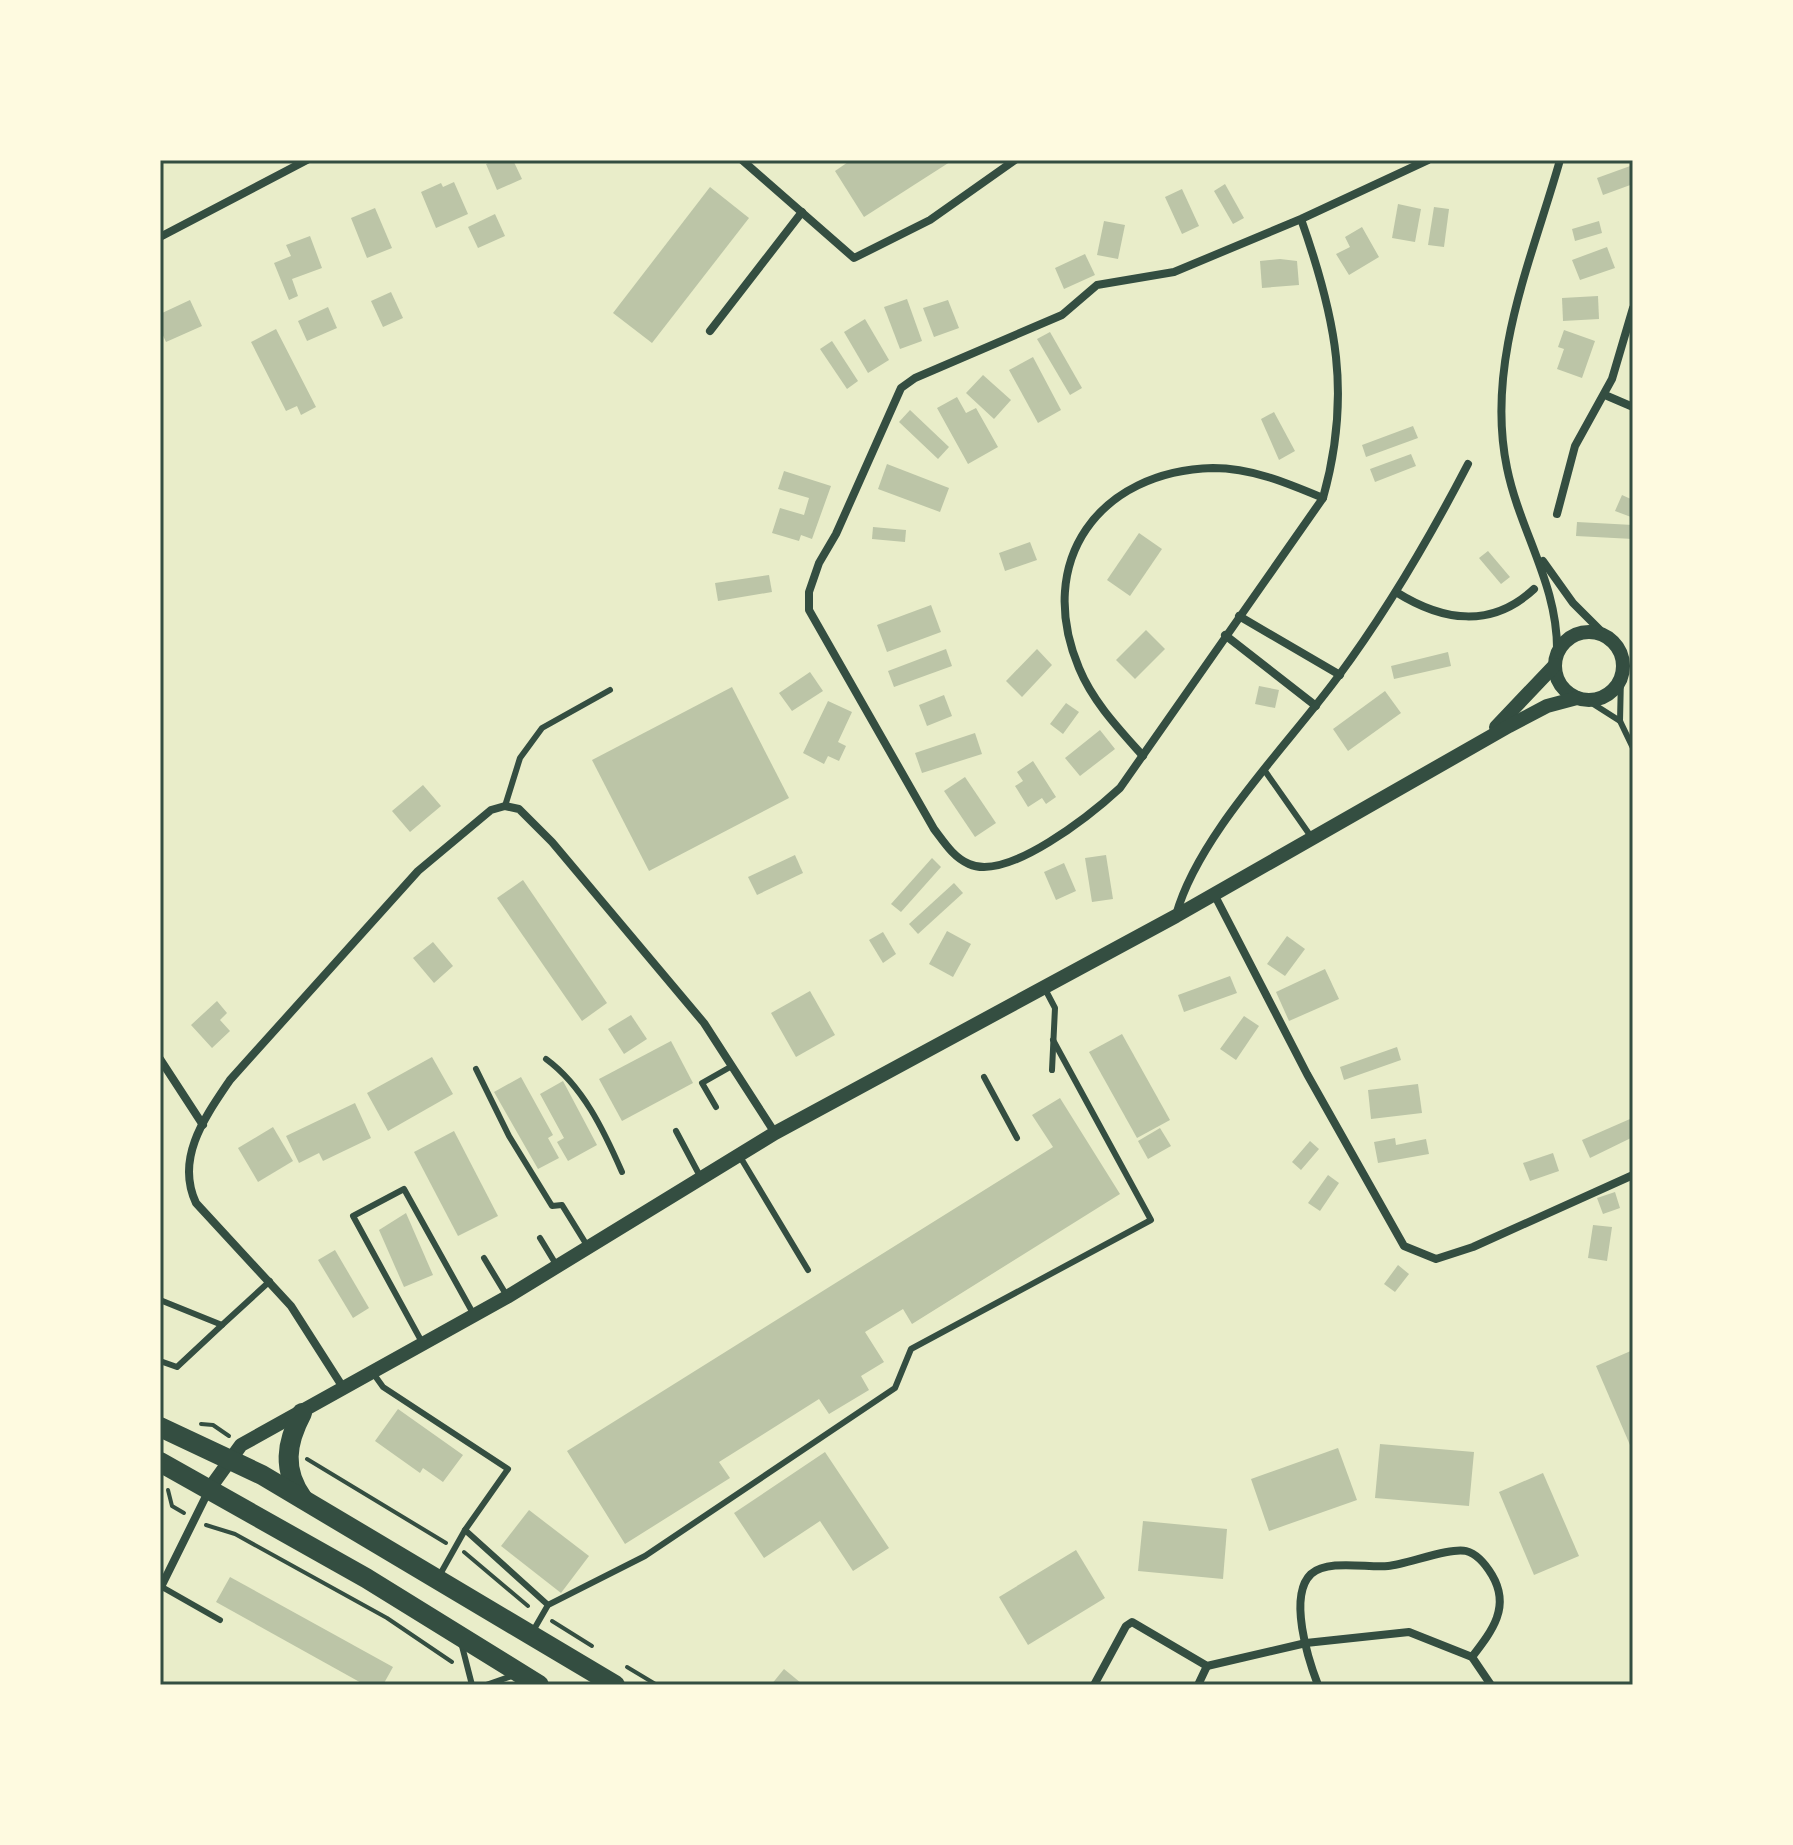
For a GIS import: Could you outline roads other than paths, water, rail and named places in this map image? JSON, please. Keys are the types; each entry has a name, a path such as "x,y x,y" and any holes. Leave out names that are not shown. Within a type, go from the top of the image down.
{"main road":[{"path":"302,1413 291,1434 288,1460 292,1481 303,1499"},
{"path":"160,1427 189,1442 235,1452 303,1499 615,1685"},
{"path":"168,1466 532,1680"}],"street":[{"path":"160,237 307,160"},
{"path":"742,160 854,258 930,220 1015,160"},
{"path":"1301,219 1327,306 1341,404 1336,454 1323,498 1301,534 1225,635 1120,788 1087,818 1063,834 994,865 971,866 952,853 934,829 809,610 809,592 819,563 836,534 901,388 935,367 1062,315 1097,285 1174,272 1301,219 1428,160"},
{"path":"1560,160 1500,380 1507,469 1555,609 1560,685 1582,699"},
{"path":"710,331 802,212"},
{"path":"1557,514 1575,446 1605,395 1633,308"},
{"path":"1605,395 1633,407"},
{"path":"1176,916 1184,887 1265,771 1340,675 1396,592 1468,464"},
{"path":"1143,756 1090,690 1071,640 1065,591 1068,565 1086,526 1126,491 1185,471 1212,468 1264,474 1323,498"},
{"path":"161,1588 197,1520 210,1488 235,1452 507,1297 775,1133 1045,989 1547,706 1608,695 1626,671 1611,640 1573,603 1538,554"},
{"path":"1396,592 1422,608 1464,618 1485,617 1505,610 1534,589"},
{"path":"1239,616 1340,675"},
{"path":"1475,746 1556,659 1572,636 1583,632 1611,640 1633,641"},
{"path":"1225,635 1316,706"},
{"path":"344,1389 312,1334 270,1281 214,1226 188,1185 186,1168 203,1125 230,1080 418,871 468,826 491,810 505,806 519,809 552,842 704,1023 775,1133"},
{"path":"1214,894 1292,1047 1404,1246 1436,1259 1633,1175"},
{"path":"160,1059 203,1125"},
{"path":"1318,1685 1306,1643 1299,1595 1310,1575 1321,1568 1394,1565 1466,1550 1487,1566 1499,1586 1501,1601 1493,1630 1472,1657"},
{"path":"1094,1685 1126,1626 1132,1622 1207,1666 1306,1643 1409,1632 1472,1657 1491,1685"},
{"path":"1198,1685 1207,1666"}],"lane":[{"path":"1626,671 1620,721 1633,748"},
{"path":"505,806 520,758 542,728 610,690"},
{"path":"1582,699 1620,721"},
{"path":"1265,771 1312,838"},
{"path":"1045,989 1055,1008 1052,1070"},
{"path":"531,1634 548,1605 656,1549 895,1388 911,1349 1151,1220 1053,1040"},
{"path":"546,1059 575,1086 606,1136 622,1172"},
{"path":"716,1107 702,1083 732,1066"},
{"path":"476,1069 509,1136 552,1206 562,1205 588,1247"},
{"path":"984,1077 1017,1138"},
{"path":"676,1131 701,1178"},
{"path":"739,1155 808,1270"},
{"path":"423,1344 353,1216 404,1189 474,1315"},
{"path":"540,1238 557,1266"},
{"path":"484,1258 507,1297"},
{"path":"160,1361 177,1367 270,1281"},
{"path":"160,1300 222,1325"},
{"path":"170,1317 174,1306"},
{"path":"372,1372 383,1387 508,1469 465,1530 438,1578"},
{"path":"465,1530 548,1605"},
{"path":"161,1588 220,1620"},
{"path":"458,1635 472,1685"},
{"path":"486,1685 507,1677 532,1680"}]}
